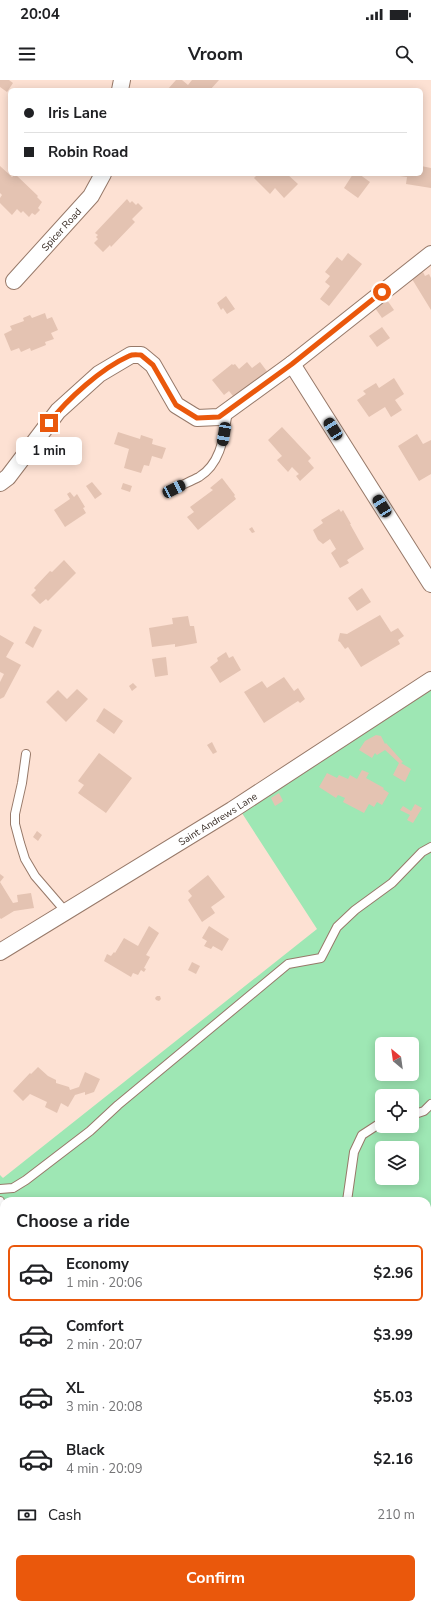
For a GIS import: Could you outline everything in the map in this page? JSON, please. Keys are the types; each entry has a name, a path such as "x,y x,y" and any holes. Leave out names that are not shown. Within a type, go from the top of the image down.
{"street":[{"name":"Spicer Road","path":"14,281 90,196 102,176"},
{"path":"0,483 8,477 58,411 99,374 131,355 141,355 153,365 176,405 197,418 219,417 292,364 431,254"},
{"path":"292,364 431,584"},
{"name":"Saint Andrews Lane","path":"0,952 232,810 431,680"}],"lane":[{"path":"174,489 200,476 213,464 222,447 228,410"},
{"path":"26,754 22,783 15,814 15,824 20,844 25,859 35,876 66,912"},
{"path":"0,1189 13,1188 78,1140 152,1076 288,964 321,958 337,927 355,910 392,883 422,852 431,847"},
{"path":"419,1113 424,1111 431,1104"},
{"path":"348,1197 354,1152 362,1135 375,1127"}],"green space":[{"path":"431,688 431,1197 0,1197 0,1175 3,1178 317,929 240,810"}],"building":[{"path":"0,80 9,80 13,83 8,88 7,92 0,87"},
{"path":"176,80 182,80 188,85 192,80 219,80 212,88 169,88"},
{"path":"0,166 8,173 8,176 17,176 38,196 37,197 42,202 38,208 40,210 35,215 32,213 29,217 23,211 21,213 17,209 12,215 0,203 0,198 2,195 0,193"},
{"path":"423,166 431,168 431,188 406,184 407,177 400,176 423,176"},
{"path":"256,176 289,176 298,184 284,198 275,188 270,194 254,178"},
{"path":"352,176 362,176 370,182 358,198 344,188"},
{"path":"127,199 130,203 132,201 136,205 138,203 143,208 132,219 135,222 111,247 110,245 103,252 94,243 98,239 96,237 98,235 95,233"},
{"path":"348,253 362,264 329,306 320,299 330,286 325,282 330,276 325,272 337,257 342,261"},
{"path":"423,272 425,276 429,274 431,278 431,310 412,279"},
{"path":"226,296 235,309 227,314 223,308 221,310 217,303"},
{"path":"387,300 394,310 382,318 375,308"},
{"path":"45,313 47,319 52,317 58,330 51,333 54,339 45,342 46,345 31,351 30,348 21,352 19,348 11,351 4,334 12,330 10,326 24,321 23,318 30,315 32,318"},
{"path":"382,327 390,338 377,347 369,336"},
{"path":"247,362 252,368 260,362 269,374 237,401 229,391 224,395 212,380 232,364 235,364 239,369"},
{"path":"394,378 404,394 395,400 402,410 391,417 385,407 369,417 357,400 366,394 363,391 376,383 379,388"},
{"path":"282,427 311,458 308,461 314,468 300,481 296,476 299,474 292,467 288,472 277,460 282,456 268,440"},
{"path":"118,432 140,439 141,435 153,439 152,444 166,448 162,459 152,456 149,466 144,465 141,473 124,468 129,449 114,444"},
{"path":"417,434 423,444 431,440 431,474 419,481 398,446"},
{"path":"222,478 235,495 234,496 236,499 198,530 187,517 194,512 190,507 213,490 210,488"},
{"path":"92,482 102,494 95,499 86,486"},
{"path":"123,483 132,486 130,492 121,489"},
{"path":"70,492 74,497 77,494 85,507 83,508 86,513 65,527 54,510 70,499 67,494"},
{"path":"339,509 341,512 343,510 364,549 347,560 349,563 340,568 331,553 336,549 330,539 323,544 318,540 313,530 323,523 321,520"},
{"path":"252,527 255,532 252,533 249,529"},
{"path":"64,560 76,573 48,601 46,599 40,604 31,595 36,590 34,588 50,571 52,572"},
{"path":"362,588 371,602 357,611 348,598"},
{"path":"380,615 391,632 398,628 404,636 398,640 400,644 361,667 348,647 345,649 338,641 340,633 347,634"},
{"path":"188,616 190,626 194,626 197,643 175,647 175,644 152,647 149,628 173,624 172,618"},
{"path":"34,626 42,630 33,648 25,643"},
{"path":"0,635 14,643 6,657 21,665 4,697 0,699 0,682 4,674 0,672"},
{"path":"226,652 229,658 233,656 241,670 220,683 210,667 218,661 217,658"},
{"path":"166,657 168,675 155,677 152,659"},
{"path":"284,677 294,691 298,688 305,699 300,703 298,701 264,723 244,692 262,681 267,688"},
{"path":"133,683 137,687 132,691 129,686"},
{"path":"77,689 88,699 66,722 46,702 58,690 67,699"},
{"path":"104,708 123,721 114,734 96,721"},
{"path":"376,735 381,736 385,744 386,743 403,762 401,763 411,769 405,782 393,775 399,763 385,750 377,755 375,753 372,758 359,750 365,741"},
{"path":"212,742 217,752 213,754 207,745"},
{"path":"99,753 132,778 106,813 78,793 84,785 78,781"},
{"path":"362,770 369,773 366,778 384,788 383,789 389,793 382,805 377,802 374,807 369,804 364,813 343,802 345,798 338,795 336,798 319,787 327,773 337,778 339,775 348,779 350,775 357,779"},
{"path":"279,793 283,801 275,806 271,798"},
{"path":"415,804 422,808 413,823 407,820 410,815 400,810 403,806 411,811"},
{"path":"37,831 42,835 38,841 33,837"},
{"path":"0,874 4,877 0,882"},
{"path":"208,875 225,897 211,907 215,913 202,922 188,900 192,896 188,891"},
{"path":"0,882 13,903 18,902 17,895 31,893 34,908 14,911 1,919"},
{"path":"149,926 159,933 146,955 150,957 144,968 146,969 144,972 141,970 138,975 133,973 131,977 104,961 107,954 111,956 114,952 115,953 124,938 138,946"},
{"path":"209,926 229,939 222,951 213,946 211,949 204,946 207,941 202,938"},
{"path":"192,962 200,966 196,974 188,970"},
{"path":"160,996 161,999 159,1001 155,998"},
{"path":"38,1067 48,1076 56,1080 56,1083 69,1087 70,1090 79,1087 85,1072 100,1079 94,1092 85,1095 85,1092 75,1095 68,1107 61,1103 57,1113 45,1107 47,1102 30,1094 23,1101 13,1091 30,1073 31,1074"}],"route":[{"path":"49,423 58,411 99,374 131,355 141,355 153,365 176,405 197,418 219,417 292,364 382,292"}]}
